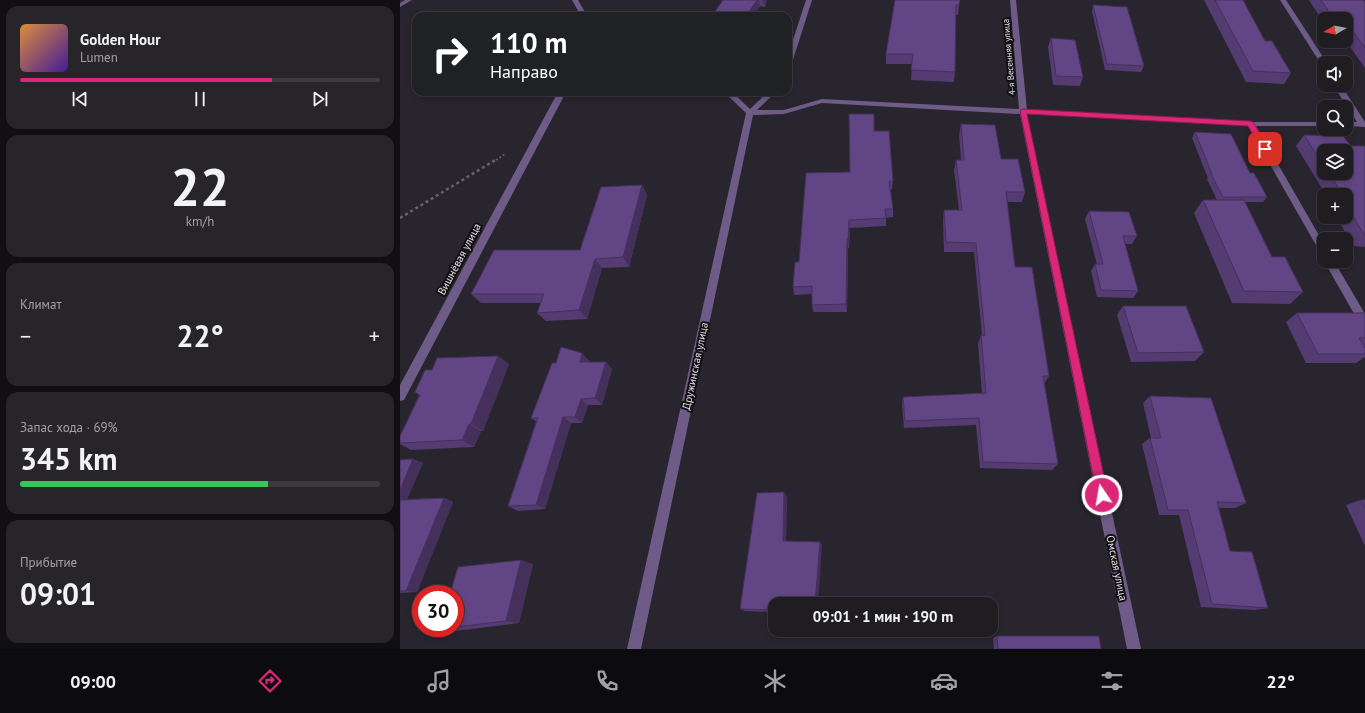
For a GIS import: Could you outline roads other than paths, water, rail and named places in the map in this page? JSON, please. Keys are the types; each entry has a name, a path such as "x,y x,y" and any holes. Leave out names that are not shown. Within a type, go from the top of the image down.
{"street":[{"path":"400,5 409,0"},
{"path":"575,0 582,12"},
{"path":"792,53 809,0"},
{"name":"4-я Весенняя улица","path":"1013,0 1023,111"},
{"path":"1283,0 1319,56"},
{"path":"1343,92 1364,125"},
{"name":"Вишнёвая улица","path":"400,396 560,96"},
{"path":"732,96 750,113 784,112 822,101 1250,124 1317,124"},
{"path":"750,113 768,96"},
{"name":"Омская улица","path":"1023,111 1134,649"},
{"name":"Дружинская улица","path":"634,649 750,113"},
{"path":"1250,124 1317,240"},
{"path":"1353,124 1364,125"},
{"path":"1333,268 1365,323"}]}
